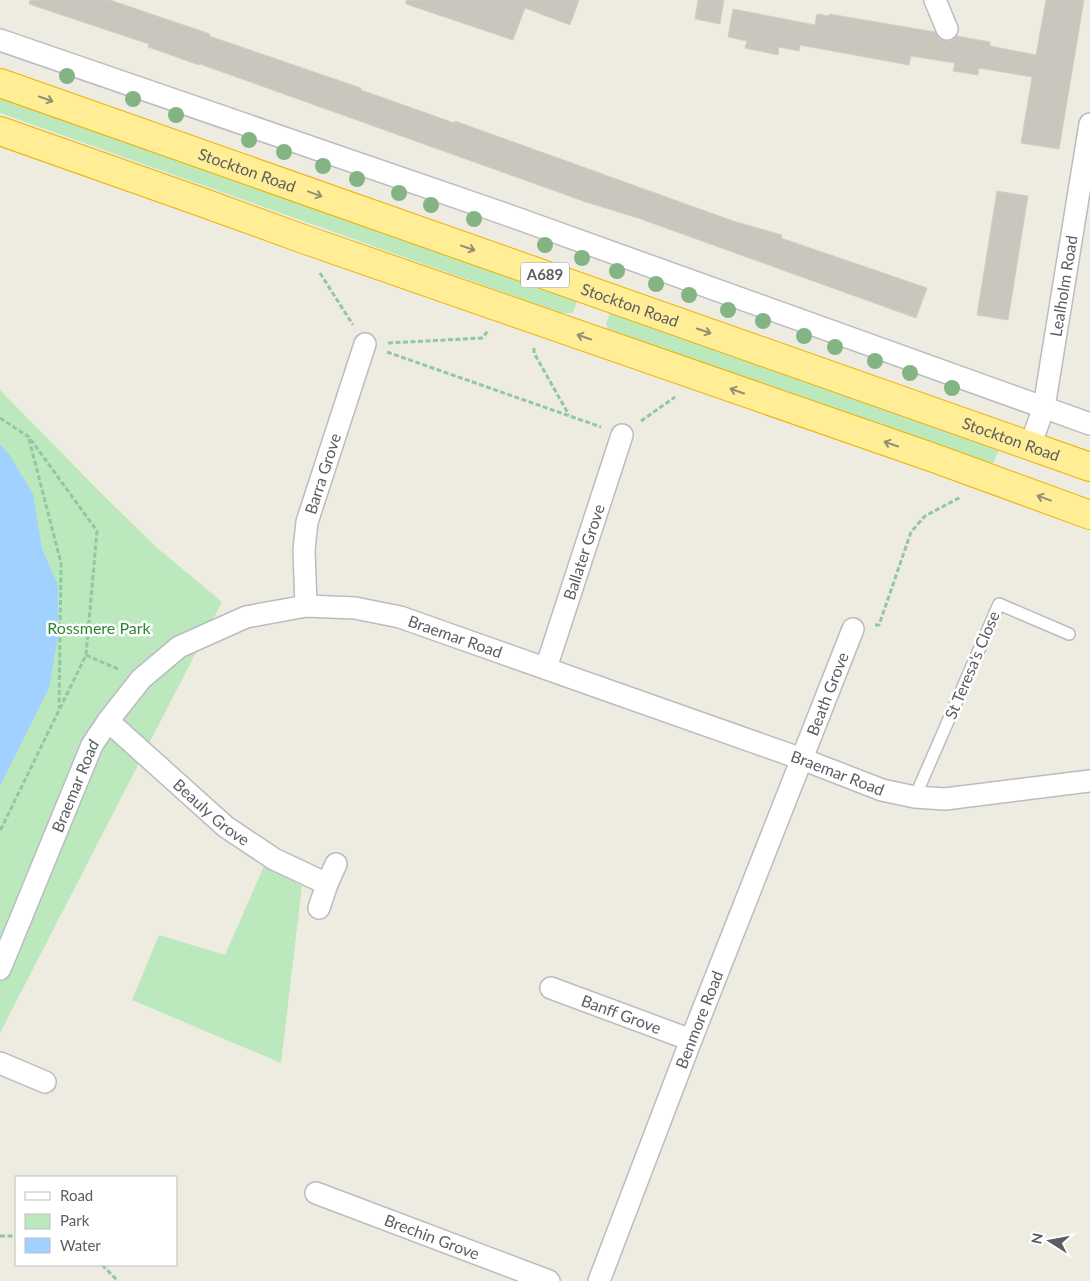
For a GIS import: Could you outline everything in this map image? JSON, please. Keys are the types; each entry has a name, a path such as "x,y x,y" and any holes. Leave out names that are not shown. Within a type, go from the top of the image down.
{"highway":[{"name":"Stockton Road","path":"0,83 1090,467"},
{"path":"0,131 703,379 934,458 1090,515"}],"street":[{"path":"935,0 947,29"},
{"path":"0,40 505,214 1090,424"},
{"name":"Lealholm Road","path":"1030,446 1044,406 1090,124"},
{"name":"Barra Grove","path":"306,606 304,550 307,522 365,344"},
{"name":"Ballater Grove","path":"546,668 622,435"},
{"name":"Braemar Road","path":"0,969 92,745 141,679 179,647 246,617 306,606 355,608 400,617 802,759 882,790 915,797 945,799 1090,781"},
{"name":"Beath Grove","path":"802,759 853,629"},
{"name":"Beauly Grove","path":"108,721 226,827 274,860 327,884"},
{"name":"Benmore Road","path":"599,1281 691,1040 802,759"},
{"path":"318,908 336,864"},
{"name":"Banff Grove","path":"551,988 691,1040"},
{"path":"0,1063 45,1082"},
{"name":"Brechin Grove","path":"316,1193 549,1281"}],"lane":[{"name":"St Teresa's Close","path":"915,797 998,604 1069,634"}],"path":[{"path":"306,240 318,270 365,344 569,414 622,435 703,379"},
{"path":"365,344 482,338 518,314 534,353 569,414"},
{"path":"0,418 28,437 97,531 86,655 0,830"},
{"path":"28,437 61,563 59,711"},
{"path":"853,629 879,625 911,532 925,516 968,494"},
{"path":"86,655 141,679"},
{"path":"0,1236 15,1236"},
{"path":"103,1266 118,1281"}],"green space":[{"path":"0,95 574,299 577,301 574,310 572,313 561,313 0,113"},
{"path":"613,312 998,449 999,451 993,463 987,463 608,329 606,324 610,313"},
{"name":"Rossmere Park","path":"0,390 156,547 222,602 0,1033"},
{"path":"264,866 302,886 281,1063 132,1000 159,935 225,955"}],"water":[{"path":"0,444 9,454 33,494 42,549 58,585 58,637 49,688 0,786"}],"building":[{"path":"30,0 110,0 733,221 782,235 781,238 927,288 916,318 638,218 586,202 148,47 149,44 29,4"},
{"path":"406,0 579,0 570,25 525,8 513,40 406,4"},
{"path":"698,0 724,0 720,24 695,19"},
{"path":"1046,0 1084,0 1059,149 1021,143 1032,77 979,68 978,75 953,71 955,63 911,56 909,65 800,45 799,51 779,47 778,55 745,48 747,41 728,37 733,9 815,25 817,14 829,16 829,14 935,32 939,39 945,41 951,41 957,36 990,42 990,46 1036,55"},
{"path":"997,191 1028,196 1008,320 977,315"}]}
